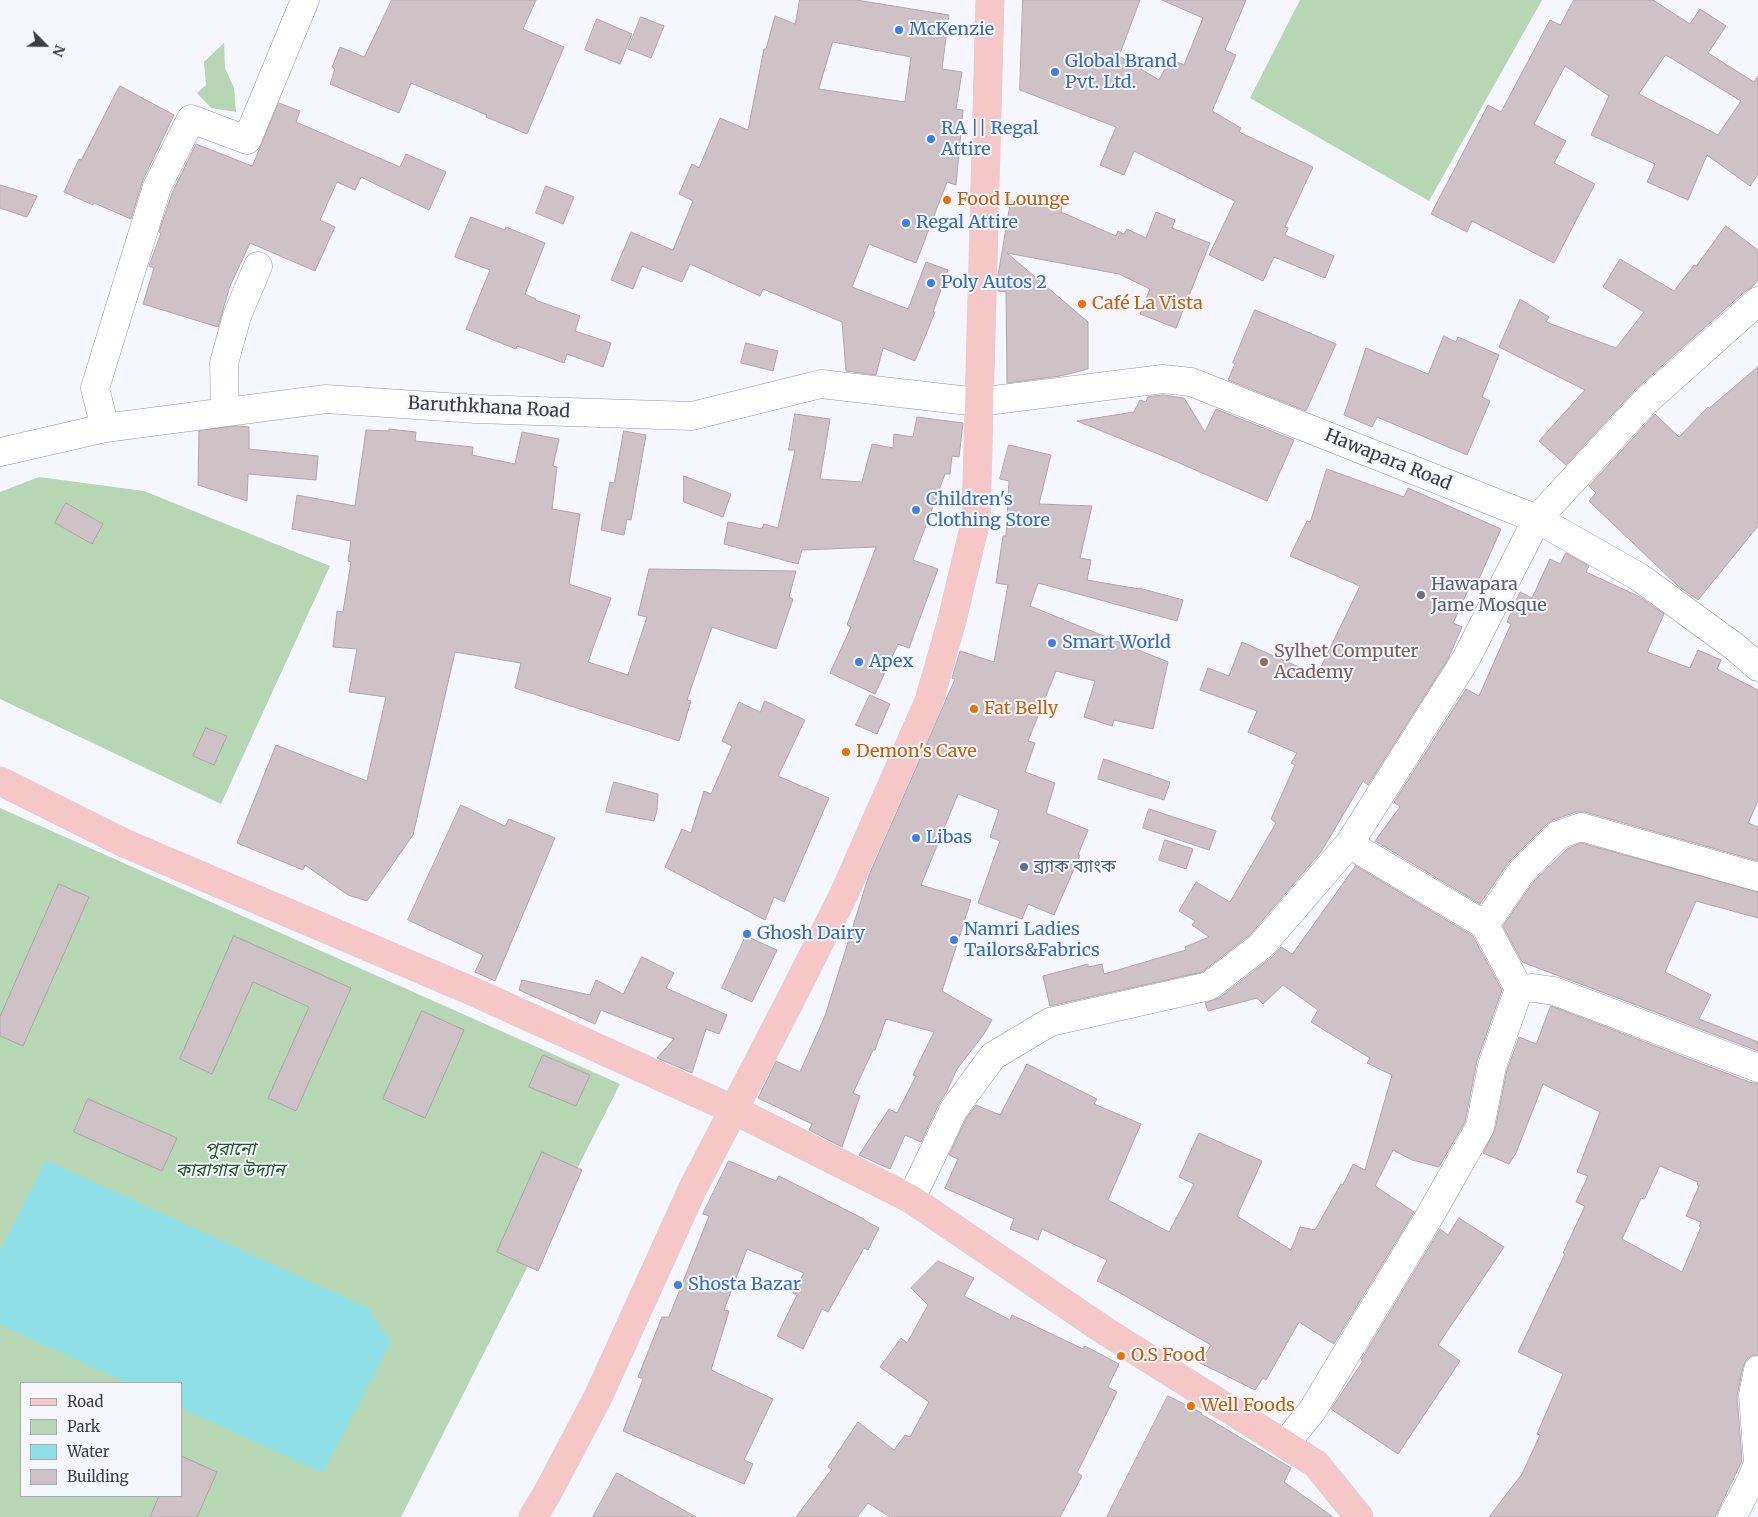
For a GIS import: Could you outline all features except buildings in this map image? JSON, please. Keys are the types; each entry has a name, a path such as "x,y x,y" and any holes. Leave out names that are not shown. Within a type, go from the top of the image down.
{"main road":[{"path":"533,1517 598,1397 693,1188 842,896 929,701 976,520 990,0"},
{"path":"0,781 124,843 474,992 732,1109 910,1199 1105,1331 1316,1464 1353,1515"}],"street":[{"path":"106,428 96,388 157,187 191,119 247,140 305,0"},
{"path":"225,412 224,362 237,316 258,266"},
{"path":"910,1199 954,1110 993,1056 1050,1022 1209,986 1262,945 1349,844 1466,659 1537,519 1644,403 1758,301"},
{"name":"Hawapara Road","path":"978,402 1163,379 1191,382 1537,519 1639,577 1735,647 1758,667"},
{"name":"Baruthkhana Road","path":"0,452 106,428 326,399 476,409 692,416 821,384 978,402"},
{"path":"1484,925 1522,871 1558,836 1581,827 1758,876"},
{"path":"1285,1444 1312,1411 1363,1329 1480,1127 1492,1066 1519,989 1484,925 1349,844"},
{"path":"1519,989 1533,988 1554,991 1758,1068"},
{"path":"1732,1517 1751,1481 1758,1463 1753,1416 1753,1394 1758,1370"}],"green space":[{"path":"1300,0 1542,0 1429,201 1250,98"},
{"path":"224,43 225,68 234,88 236,112 211,108 197,93 206,85 204,62"},
{"path":"39,477 144,491 330,566 221,804 0,699 0,492"},
{"name":"পুরানো কারাগার উদ্যান","path":"0,808 620,1084 401,1517 0,1517"}],"water":[{"path":"46,1160 368,1308 391,1342 323,1473 182,1408 182,1382 126,1382 0,1325 0,1251"}],"place":[{"name":"McKenzie","path":"899,30"},
{"name":"Global Brand Pvt. Ltd.","path":"1055,72"},
{"name":"RA || Regal Attire","path":"931,139"},
{"name":"Food Lounge","path":"947,200"},
{"name":"Regal Attire","path":"906,223"},
{"name":"Poly Autos 2","path":"931,283"},
{"name":"Café La Vista","path":"1082,304"},
{"name":"Children's Clothing Store","path":"916,510"},
{"name":"Hawapara Jame Mosque","path":"1421,595"},
{"name":"Smart World","path":"1052,643"},
{"name":"Apex","path":"859,662"},
{"name":"Sylhet Computer Academy","path":"1264,662"},
{"name":"Fat Belly","path":"974,709"},
{"name":"Demon's Cave","path":"846,752"},
{"name":"Libas","path":"916,838"},
{"name":"ব্র্যাক ব্যাংক","path":"1024,867"},
{"name":"Ghosh Dairy","path":"747,934"},
{"name":"Namri Ladies Tailors&Fabrics","path":"954,940"},
{"name":"Shosta Bazar","path":"678,1285"},
{"name":"O.S Food","path":"1121,1356"},
{"name":"Well Foods","path":"1191,1406"}]}
